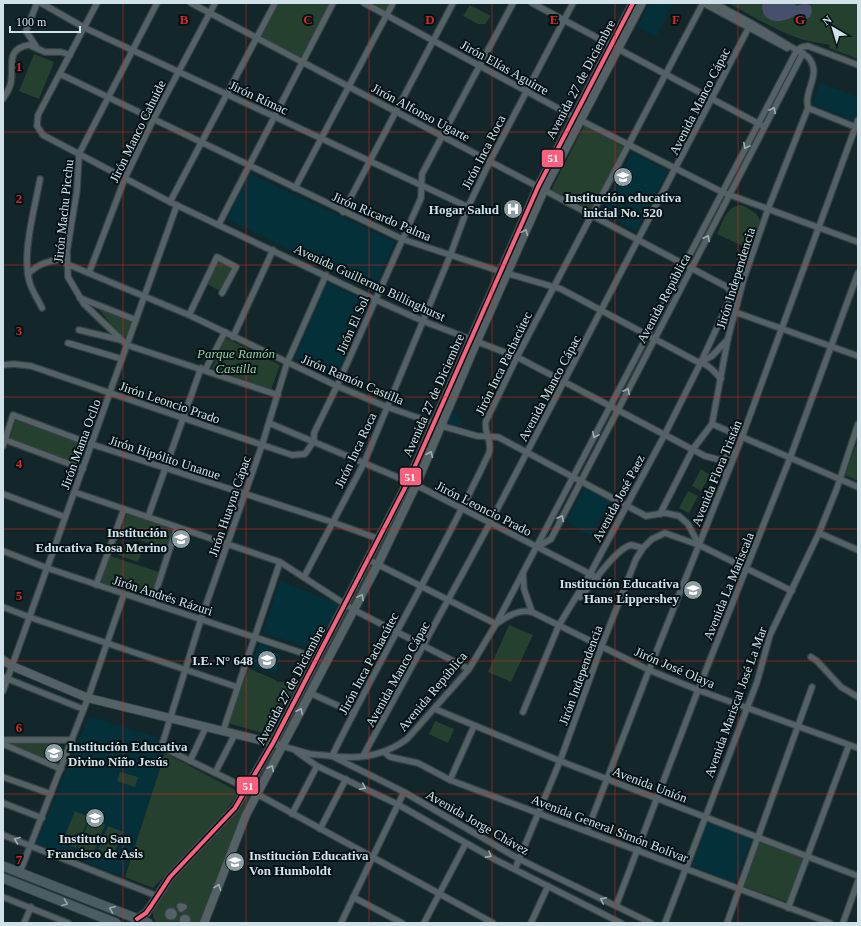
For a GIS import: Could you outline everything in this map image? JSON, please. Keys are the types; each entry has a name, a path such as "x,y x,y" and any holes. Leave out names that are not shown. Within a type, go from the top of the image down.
{"main road":[{"path":"3,866 148,923"},
{"path":"3,878 116,923"},
{"path":"44,895 43,888 49,883"}],"street":[{"path":"37,3 26,31 37,48"},
{"name":"Jirón Rímac","path":"41,3 85,28 468,207"},
{"path":"60,74 97,3"},
{"name":"Jirón Machu Picchu","path":"127,345 80,297 68,278 67,261 77,190 79,154 157,3"},
{"name":"Jirón Alfonso Ugarte","path":"191,3 541,188 591,216 639,239 727,287 733,293"},
{"name":"Jirón Manco Cahuide","path":"89,273 125,178 178,71 215,3"},
{"path":"170,202 275,3"},
{"path":"219,224 333,3"},
{"name":"Jirón Elías Aguirre","path":"364,3 526,92 676,170 729,195 858,242"},
{"path":"296,188 393,3"},
{"path":"343,212 454,3"},
{"name":"Jirón El Sol","path":"314,441 314,433 337,386 421,198 422,174 514,3"},
{"path":"532,3 765,127"},
{"name":"Jirón Inca Roca","path":"304,577 364,463 424,321 468,207 490,161 573,3"},
{"name":"Avenida 27 de Diciembre","path":"204,923 246,815 400,520 412,483 503,272 541,188 614,47 633,3"},
{"name":"Avenida 27 de Diciembre","path":"614,47 642,3"},
{"path":"703,3 788,49 800,52"},
{"name":"Jirón Inca Pachacútec","path":"332,756 463,509 489,453 491,445 485,428 486,421 554,286 703,3"},
{"path":"714,3 800,52"},
{"name":"Avenida Manco Cápac","path":"364,756 425,646 602,311 749,27"},
{"path":"3,99 11,84 12,56 18,49 29,45 45,52 62,52 70,55"},
{"path":"800,52 802,47 808,46 858,65"},
{"name":"Jirón Independencia","path":"660,514 693,449 712,424 728,338 736,308 768,209 808,108 807,99 813,80 814,71 811,61 800,52"},
{"name":"Avenida República","path":"332,756 364,756 384,752 407,739 469,669 496,624 523,574 722,192 800,52"},
{"name":"Avenida República","path":"537,547 551,539 765,127 800,52"},
{"name":"Jirón Ricardo Palma","path":"60,74 343,212 402,239 450,256 554,286 648,336 701,362 709,367 721,379"},
{"name":"Avenida Guillermo Billinghurst","path":"60,74 38,115 37,126 43,135 170,202 376,300 424,321 518,357 565,380 712,459 720,460"},
{"path":"808,108 857,127"},
{"name":"Avenida Flora Tristán","path":"587,831 649,670 742,437 857,127 858,120"},
{"path":"40,178 30,241 28,274 42,308"},
{"name":"Jirón Mama Ocllo","path":"3,691 5,678 12,666 177,205"},
{"path":"233,336 273,250"},
{"path":"188,315 217,256 236,267 222,293"},
{"path":"28,274 35,267 45,262 67,261"},
{"name":"Jirón Ramón Castilla","path":"67,261 89,273 188,315 337,386 387,407 438,425 477,436 489,438 498,437 574,476 646,516 672,514 684,520 699,545"},
{"name":"Avenida La Mariscala","path":"616,906 698,690 790,458 858,273"},
{"name":"Jirón Huayna Cápac","path":"190,761 162,746 170,717 201,620 262,445 288,363 326,275"},
{"path":"733,293 736,308 782,328 858,356"},
{"name":"Avenida José Paez","path":"523,712 559,624 575,601 665,434 733,293"},
{"path":"80,297 136,320"},
{"path":"79,330 122,340"},
{"path":"148,517 183,417 203,369 225,332"},
{"path":"701,362 712,356 728,338"},
{"path":"68,343 122,359"},
{"path":"127,345 278,394"},
{"name":"Jirón Leoncio Prado","path":"3,365 14,364 37,368 297,456 305,454 314,441"},
{"name":"Jirón Hipólito Unanue","path":"4,442 13,414 91,444 380,539"},
{"name":"Jirón Leoncio Prado","path":"269,423 412,483 598,578"},
{"path":"712,424 858,487"},
{"name":"Avenida Mariscal José La Mar","path":"665,923 762,667 770,635 819,533 837,488 858,424"},
{"path":"4,442 82,469"},
{"path":"726,476 720,460 736,451"},
{"name":"Avenida 27 de Diciembre","path":"137,919 146,913 170,877 235,808 248,789 346,605 391,516 412,483"},
{"path":"74,492 228,543 280,562 354,610 469,669"},
{"path":"3,494 65,517"},
{"path":"96,585 124,509"},
{"path":"391,516 400,520"},
{"path":"152,603 177,527"},
{"name":"Jirón Independencia","path":"515,869 560,761 602,645 636,559 643,548 652,539 665,533 699,545"},
{"path":"819,533 858,550"},
{"path":"575,601 598,578 617,552 626,546 636,545 643,548"},
{"path":"699,545 792,591"},
{"name":"Jirón Andrés Rázuri","path":"3,551 96,585 317,658"},
{"path":"369,560 496,624 515,613 525,610 532,612"},
{"path":"223,731 280,562"},
{"path":"523,574 524,589 532,612"},
{"path":"20,872 84,709 124,594"},
{"path":"3,607 107,644 186,668 237,687"},
{"name":"Jirón José Olaya","path":"532,612 602,645 649,670 698,690 858,748"},
{"path":"811,657 817,661 841,687 858,697"},
{"path":"3,660 12,666 88,698 170,717 282,746"},
{"path":"5,678 84,709"},
{"path":"727,923 812,687"},
{"path":"310,693 354,713"},
{"name":"Avenida Unión","path":"435,709 560,761 858,876"},
{"path":"206,726 190,761 248,789"},
{"path":"450,780 474,726"},
{"path":"215,773 235,734"},
{"path":"3,740 72,740"},
{"path":"3,744 60,769"},
{"path":"788,908 849,745"},
{"name":"Avenida Jorge Chávez","path":"282,746 310,754 332,756 404,792 519,859 651,923"},
{"name":"Avenida Jorge Chávez","path":"292,748 317,766 346,778 397,804 466,843 621,923"},
{"name":"Avenida General Simón Bolívar","path":"384,752 390,756 418,763 450,780 830,923"},
{"path":"292,814 317,766"},
{"path":"3,777 51,794"},
{"path":"320,829 346,778"},
{"path":"341,923 404,792"},
{"path":"257,794 493,923"},
{"path":"3,803 42,818"},
{"path":"3,835 157,896"},
{"path":"424,923 466,843"},
{"path":"843,923 858,881"},
{"path":"531,923 548,886"},
{"path":"3,897 68,923"},
{"path":"353,897 402,923"},
{"path":"24,923 31,907"}],"shaded area":[{"path":"650,3 673,3 656,37 637,27"},
{"path":"763,3 793,3 797,6 805,3 811,6 812,12 810,17 805,19 796,15 788,19 775,21 764,15 762,8"},
{"path":"820,83 858,97 858,110 854,121 813,104"},
{"path":"632,152 667,171 667,174 637,230 635,231 600,212"},
{"path":"249,173 395,242 373,292 227,219"},
{"path":"327,282 368,302 335,381 295,358"},
{"path":"452,412 459,415 457,419 462,421 459,428 449,424 448,420"},
{"path":"585,487 611,501 591,536 566,522"},
{"path":"280,581 339,604 315,650 263,633"},
{"name":"I.E. N° 648","path":"259,643 282,655 275,675 251,665"},
{"name":"Instituto San Francisco de Asis","path":"89,716 159,738 158,748 165,753 124,877 36,843"},
{"name":"Institución Educativa Divino Niño Jesús","path":"64,747 58,764 44,758 49,748"},
{"path":"708,821 752,837 735,883 692,866"}],"green space":[{"path":"278,3 330,3 301,57 260,36"},
{"path":"369,3 389,3 385,12"},
{"path":"728,3 858,3 858,59 829,48 830,45 800,39 790,35 768,25"},
{"path":"470,5 491,16 485,24 478,24 463,16"},
{"path":"34,54 54,62 39,99 19,91"},
{"path":"584,126 624,147 591,210 551,190"},
{"path":"741,205 756,214 760,223 749,249 717,234 728,212 736,206"},
{"path":"218,259 234,267 222,292 205,283"},
{"path":"97,307 132,321 126,339 122,338"},
{"name":"Parque Ramón Castilla","path":"226,338 280,365 271,390 212,368"},
{"path":"16,418 88,445 81,465 10,439"},
{"path":"858,440 858,481 845,475"},
{"path":"701,469 710,475 701,491 692,486"},
{"path":"409,483 415,486 354,608 348,604"},
{"path":"688,491 698,496 689,513 679,508"},
{"path":"127,513 173,529 166,549 120,533"},
{"path":"121,545 142,552 138,562 118,555"},
{"path":"110,556 159,572 150,599 101,583"},
{"path":"346,607 352,611 281,744 275,742"},
{"path":"509,625 533,635 511,682 488,672"},
{"path":"249,668 278,682 284,682 287,688 295,688 269,735 228,723"},
{"path":"435,721 454,729 448,743 429,734"},
{"path":"3,742 51,743 51,748 49,748 44,758"},
{"path":"273,745 280,747 243,816 219,871 201,923 156,922 153,914 155,904 161,893 180,871 213,839 235,812 250,788"},
{"path":"165,753 239,792 219,820 153,888 125,877"},
{"path":"120,772 138,777 135,787 117,781"},
{"path":"75,811 89,817 76,848 62,842"},
{"path":"90,819 105,825 93,854 78,848"},
{"path":"108,826 123,832 111,861 96,855"},
{"path":"761,841 804,857 787,902 743,886"}],"transit line":[{"name":"51","path":"137,919 146,913 170,877 235,808 273,743 408,482 538,187 633,3"}],"place":[{"name":"Institución educativa inicial No. 520","path":"623,177"},
{"name":"Hogar Salud","path":"513,209"},
{"name":"Institución Educativa Rosa Merino","path":"181,539"},
{"name":"Institución Educativa Hans Lippershey","path":"693,590"},
{"name":"I.E. N° 648","path":"267,660"},
{"name":"Institución Educativa Divino Niño Jesús","path":"54,753"},
{"name":"Instituto San Francisco de Asis","path":"95,818"},
{"name":"Institución Educativa Von Humboldt","path":"235,862"}]}
